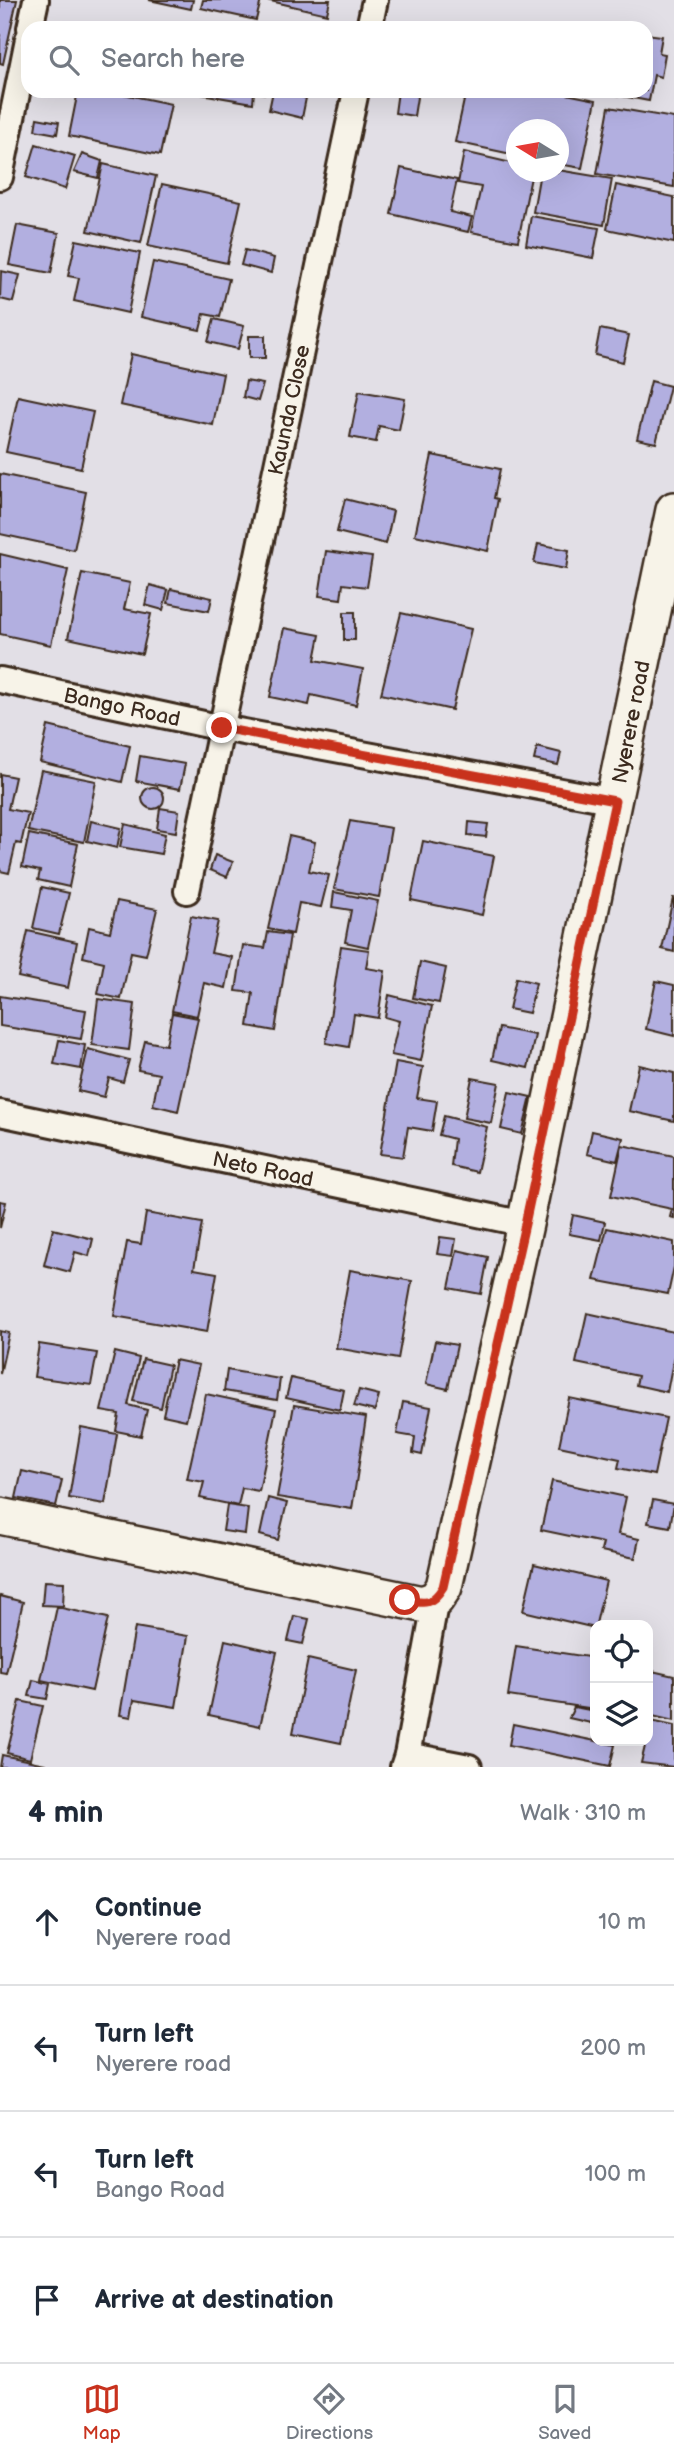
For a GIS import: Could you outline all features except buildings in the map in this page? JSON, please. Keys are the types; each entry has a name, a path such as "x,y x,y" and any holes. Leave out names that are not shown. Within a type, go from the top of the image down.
{"street":[{"path":"32,21 36,0"},
{"path":"370,21 375,0"},
{"path":"0,177 21,74"},
{"name":"Kaunda Close","path":"187,891 355,98"},
{"name":"Nyerere road","path":"420,1599 443,1587 525,1224 674,510"},
{"name":"Bango Road","path":"0,680 222,728 615,801"},
{"name":"Neto Road","path":"0,1113 525,1224"},
{"path":"0,1516 420,1599 405,1761 469,1767"}],"route":[{"path":"222,728 615,801 525,1224 443,1587 436,1599 422,1604 405,1600"}]}
